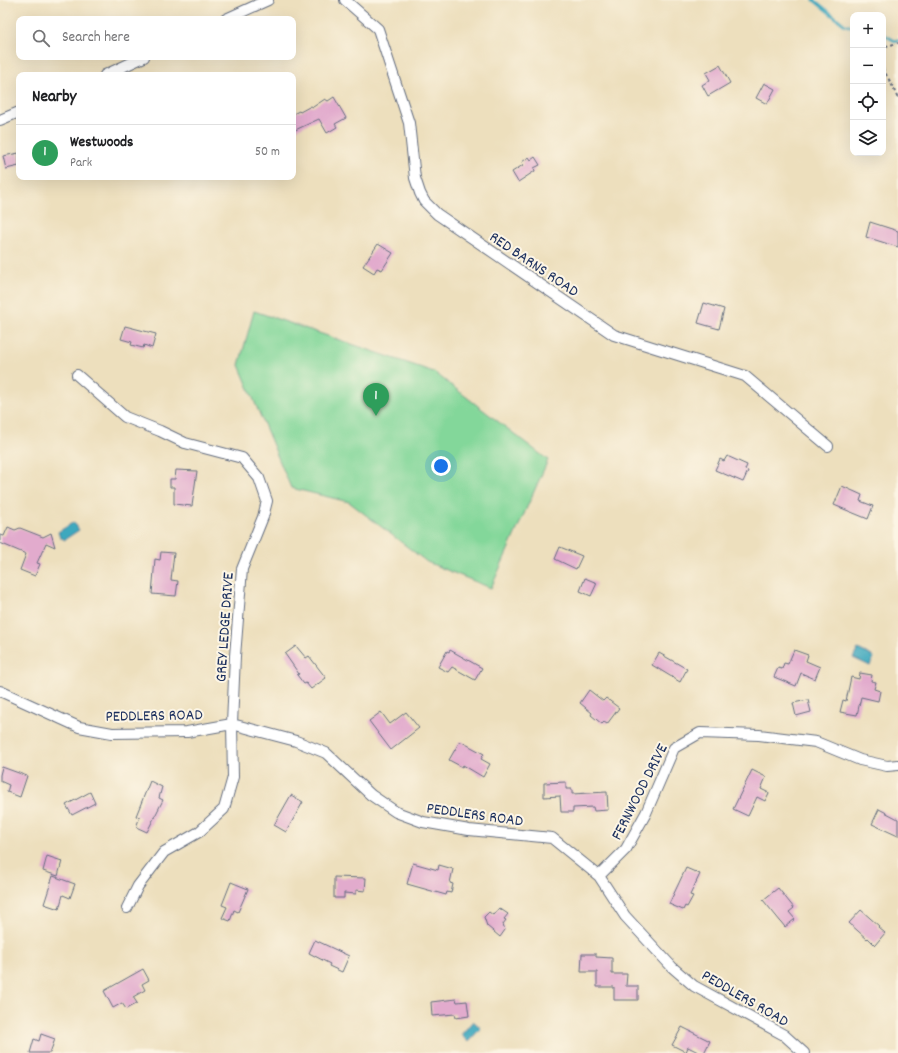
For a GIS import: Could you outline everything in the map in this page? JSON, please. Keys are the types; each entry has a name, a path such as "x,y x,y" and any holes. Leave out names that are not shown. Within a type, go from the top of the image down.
{"street":[{"path":"233,16 268,0"},
{"name":"RED BARNS ROAD","path":"345,0 378,29 409,123 415,178 420,193 428,207 614,336 745,376 828,446"},
{"path":"112,72 138,60"},
{"path":"0,120 16,113"},
{"name":"GREY LEDGE DRIVE","path":"77,375 125,417 185,443 242,458 259,478 268,501 242,569 235,656 232,724 233,777 224,809 200,832 164,852 138,886 127,908"},
{"name":"PEDDLERS ROAD","path":"0,691 79,727 112,733 187,732 232,724 296,741 326,753 371,795 396,812 423,822 469,830 552,838 599,876 625,916 672,967 694,986 784,1035 804,1053"},
{"name":"FERNWOOD DRIVE","path":"599,876 626,849 646,813 674,748 700,733 759,735 816,742 860,760 887,766 898,765"}],"path":[{"path":"885,48 886,46 898,43"},
{"path":"886,74 898,99"}],"green space":[{"path":"254,311 434,372 548,460 491,588 427,562 349,502 291,488 239,365"}],"water":[{"path":"74,522 79,530 64,540 60,538 58,532"},
{"path":"858,649 874,657 870,666 853,658"},
{"path":"473,1021 481,1028 468,1042 461,1035"}],"building":[{"path":"720,65 730,83 708,96 702,85 710,80 706,73"},
{"path":"764,83 775,89 767,104 756,98"},
{"path":"334,97 346,118 335,124 337,127 327,133 319,119 296,130 296,112 311,106 313,107 325,99 328,101"},
{"path":"16,154 16,167 6,169 3,156"},
{"path":"529,157 531,160 535,157 540,165 534,168 535,171 518,182 512,172 523,165 522,162"},
{"path":"870,222 898,231 898,247 866,237"},
{"path":"378,244 393,253 382,270 377,268 374,273 363,266"},
{"path":"704,303 724,309 719,329 698,323"},
{"path":"125,326 156,334 152,348 144,345 143,348 131,345 132,342 121,339"},
{"path":"727,456 747,465 745,470 748,471 743,482 715,470 720,459 724,461"},
{"path":"176,470 197,471 192,506 174,504 174,487 170,487 170,479 175,479"},
{"path":"842,486 862,495 860,501 873,506 868,519 834,505"},
{"path":"8,527 15,530 20,528 43,537 51,533 55,547 46,543 37,563 40,564 35,576 20,570 26,554 0,543 0,535 4,536"},
{"path":"560,547 582,556 576,569 555,559"},
{"path":"161,552 174,553 171,580 178,581 176,596 152,594 155,559 160,560"},
{"path":"585,578 597,583 591,596 580,591"},
{"path":"296,646 306,658 309,656 326,678 311,689 306,683 304,684 297,675 299,674 285,654"},
{"path":"450,650 482,668 475,680 452,667 448,672 438,667 447,651 449,652"},
{"path":"794,650 808,655 806,661 820,667 815,679 801,673 796,686 774,677 778,668 782,669 784,663 788,664"},
{"path":"659,653 687,669 680,682 652,665"},
{"path":"860,673 872,675 871,681 876,682 874,689 880,691 878,701 861,697 857,715 840,712 843,700 846,701 851,677 859,679"},
{"path":"589,690 603,701 606,698 619,708 607,724 604,722 602,724 580,703"},
{"path":"808,700 811,712 796,716 793,703"},
{"path":"381,712 390,724 406,712 419,728 391,750 369,721"},
{"path":"460,741 484,754 481,759 490,764 483,777 463,765 462,767 449,760"},
{"path":"2,767 27,776 20,797 7,792 9,785 0,781"},
{"path":"752,770 766,777 761,789 769,793 765,801 757,797 748,816 733,809"},
{"path":"150,781 162,787 159,798 163,800 147,832 136,827 140,817 136,816"},
{"path":"566,782 566,789 572,789 572,794 607,792 608,810 594,811 593,807 573,808 573,812 561,812 560,796 544,797 544,783"},
{"path":"90,792 95,803 72,815 66,805"},
{"path":"291,795 303,802 286,832 274,825"},
{"path":"879,809 898,819 898,836 872,824"},
{"path":"47,856 62,861 58,876 43,871"},
{"path":"413,863 438,870 439,865 453,869 450,883 453,884 451,893 447,892 446,895 407,884"},
{"path":"686,868 700,874 690,895 693,896 687,907 685,906 683,910 669,904"},
{"path":"53,876 75,884 70,898 63,895 59,909 44,904"},
{"path":"334,877 366,878 365,891 356,890 356,894 344,893 344,898 334,898"},
{"path":"231,882 248,889 238,912 234,910 230,921 222,918 227,907 222,905"},
{"path":"778,888 794,908 789,912 795,919 785,927 763,900"},
{"path":"499,908 508,914 504,919 506,920 503,924 505,930 500,937 487,926 484,917 489,912 493,915"},
{"path":"861,910 885,933 875,945 849,923"},
{"path":"315,940 349,956 342,972 329,966 330,964 309,953"},
{"path":"582,954 596,954 596,957 612,958 612,974 627,974 626,986 638,986 638,1000 614,1000 614,987 597,987 597,972 581,972"},
{"path":"143,969 149,980 142,984 145,990 133,997 137,1003 126,1009 122,1003 113,1008 104,991"},
{"path":"456,999 457,1002 467,1001 469,1016 456,1018 455,1014 432,1016 431,1002"},
{"path":"682,1027 710,1041 704,1053 700,1053 688,1047 686,1052 672,1045"},
{"path":"41,1034 55,1039 50,1053 30,1053 34,1039 39,1041"}],"waterway":[{"path":"814,0 845,25 850,26"},
{"path":"886,36 895,41 898,40"}],"place":[{"name":"Westwoods","path":"376,416"}]}
